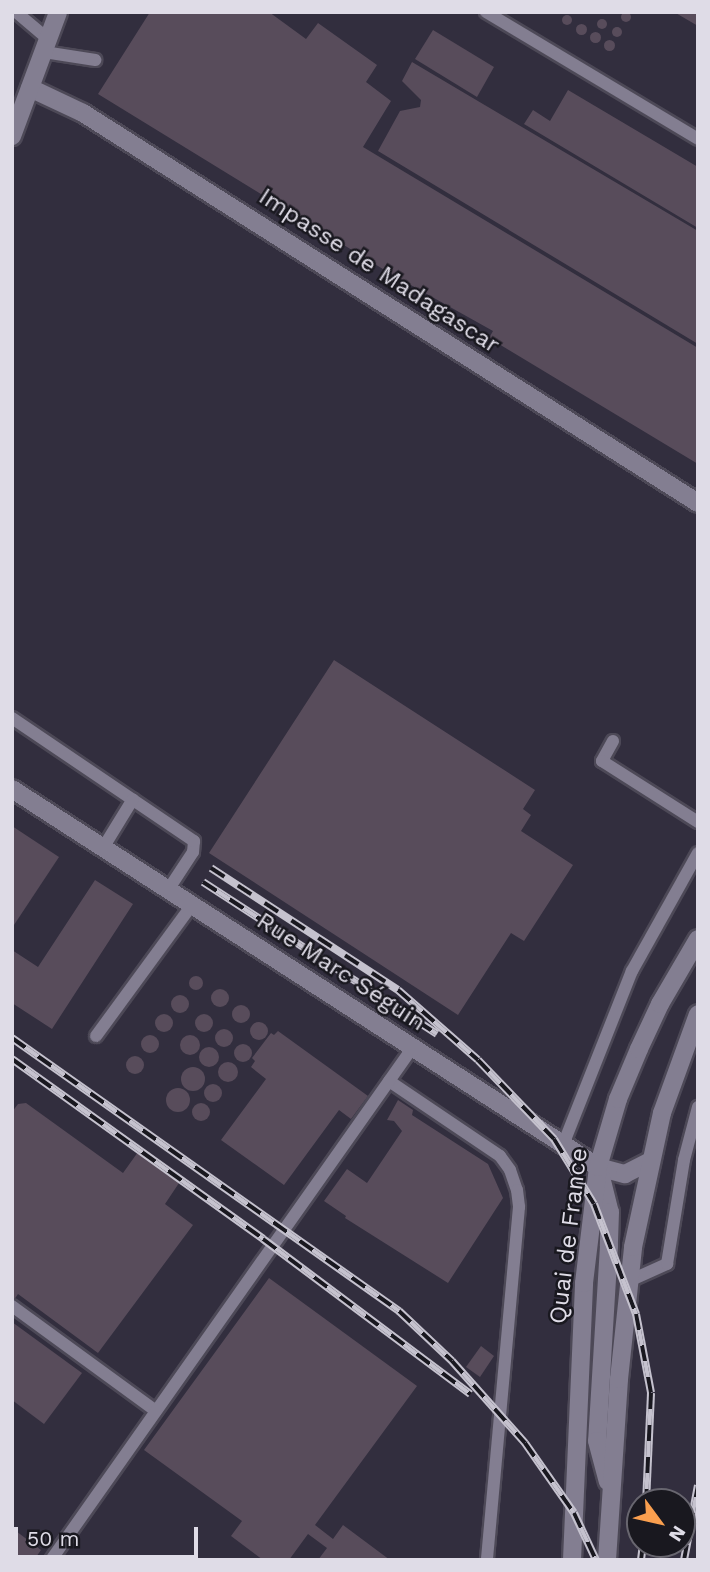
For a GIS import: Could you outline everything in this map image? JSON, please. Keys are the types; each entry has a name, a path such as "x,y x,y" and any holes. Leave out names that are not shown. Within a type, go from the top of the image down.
{"street":[{"path":"12,136 58,12"},
{"name":"Impasse de Madagascar","path":"30,88 83,113 698,502"},
{"name":"Rue Marc Séguin","path":"12,789 598,1167 625,1174 649,1162"},
{"name":"Quai de France","path":"572,1560 584,1283 598,1167 618,1099 639,1049 660,1004 698,939"},
{"path":"607,1560 629,1281 649,1162 662,1113 698,1014"},
{"path":"598,1167 610,1212 597,1441 612,1497"}],"lane":[{"path":"16,12 46,46 95,60"},
{"path":"486,12 698,139"},
{"path":"12,718 194,841 192,852 169,890"},
{"path":"613,741 602,761 698,822"},
{"path":"103,848 133,799"},
{"path":"563,1145 632,971 698,853"},
{"path":"96,1036 192,905"},
{"path":"51,1560 413,1047"},
{"path":"389,1081 487,1145 510,1170 517,1190 519,1208 488,1560"},
{"path":"629,1281 667,1264 682,1172 698,1107"},
{"path":"12,1306 156,1411"}],"building":[{"path":"150,12 269,12 306,39 318,23 377,65 366,82 391,101 363,147 698,348 698,464 489,338 493,331 391,274 98,94"},
{"path":"626,12 630,13 630,21 626,22 622,21 621,17 622,13"},
{"path":"674,12 698,12 698,26"},
{"path":"567,15 571,16 571,24 567,25 563,24 562,20 563,16"},
{"path":"602,19 606,20 606,28 602,29 598,28 597,24 598,20"},
{"path":"581,24 585,25 585,33 581,34 577,33 576,29 577,25"},
{"path":"617,27 621,28 621,36 617,37 613,36 612,32 613,28"},
{"path":"433,30 494,67 477,97 415,59"},
{"path":"595,32 599,33 599,41 595,42 591,41 590,37 591,33"},
{"path":"609,40 613,41 613,49 609,50 605,49 604,45 605,41"},
{"path":"412,62 698,231 698,344 378,151 400,111 420,107 421,100 402,81"},
{"path":"568,90 698,167 698,228 524,124 533,110 550,121"},
{"path":"334,660 535,790 523,809 531,815 521,831 573,865 524,941 511,933 458,1015 209,853"},
{"path":"12,826 59,857 12,928"},
{"path":"95,880 133,904 52,1029 12,1003 12,950 38,967"},
{"path":"196,976 201,978 201,988 196,990 191,988 189,983 191,978"},
{"path":"220,989 226,992 229,998 226,1004 220,1007 214,1004 211,998 214,992"},
{"path":"180,995 186,998 189,1004 186,1010 180,1013 174,1010 171,1004 174,998"},
{"path":"241,1005 247,1008 250,1014 247,1020 241,1023 235,1020 232,1014 235,1008"},
{"path":"164,1014 170,1017 173,1023 170,1029 164,1032 158,1029 155,1023 158,1017"},
{"path":"204,1014 210,1017 213,1023 210,1029 204,1032 198,1029 195,1023 198,1017"},
{"path":"259,1022 265,1025 268,1031 265,1037 259,1040 253,1037 250,1031 253,1025"},
{"path":"224,1029 230,1032 233,1038 230,1044 224,1047 218,1044 215,1038 218,1032"},
{"path":"278,1031 368,1096 351,1119 339,1110 284,1185 221,1140 266,1079 251,1067 255,1061 252,1058 271,1033 274,1035"},
{"path":"150,1035 156,1038 159,1044 156,1050 150,1053 144,1050 141,1044 144,1038"},
{"path":"190,1035 197,1038 200,1045 197,1052 190,1055 183,1052 180,1045 183,1038"},
{"path":"243,1044 249,1047 252,1053 249,1059 243,1062 237,1059 234,1053 237,1047"},
{"path":"209,1047 216,1050 219,1057 216,1064 209,1067 202,1064 199,1057 202,1050"},
{"path":"135,1056 141,1059 144,1065 141,1071 135,1074 129,1071 126,1065 129,1059"},
{"path":"228,1062 235,1065 238,1072 235,1079 228,1082 221,1079 218,1072 221,1065"},
{"path":"193,1067 202,1070 205,1079 202,1088 193,1091 184,1088 181,1079 184,1070"},
{"path":"213,1084 219,1087 222,1093 219,1099 213,1102 207,1099 204,1093 207,1087"},
{"path":"178,1088 187,1091 190,1100 187,1109 178,1112 169,1109 166,1100 169,1091"},
{"path":"398,1100 413,1110 412,1115 488,1164 503,1198 448,1283 345,1218 346,1216 324,1201 347,1169 367,1183 402,1131 394,1121 387,1120"},
{"path":"26,1103 123,1173 138,1152 179,1183 165,1204 193,1225 98,1353 18,1294 12,1303 12,1112 18,1104"},
{"path":"201,1103 207,1106 210,1112 207,1118 201,1121 195,1118 192,1112 195,1106"},
{"path":"269,1278 417,1386 315,1525 333,1539 343,1525 390,1560 318,1560 327,1548 308,1534 289,1560 263,1560 231,1536 242,1521 144,1450"},
{"path":"12,1322 82,1373 44,1424 12,1400"},
{"path":"481,1346 494,1356 480,1377 466,1367"},
{"path":"12,1528 41,1550 34,1560 12,1560"}],"railway":[{"path":"211,868 398,990 478,1060 554,1139 594,1204 636,1314 651,1393 647,1488"},
{"path":"203,882 437,1034"},
{"path":"12,1038 399,1311 452,1361 525,1443 574,1513 596,1560"},
{"path":"12,1059 263,1239 470,1394"},
{"path":"684,1560 698,1485"}]}
